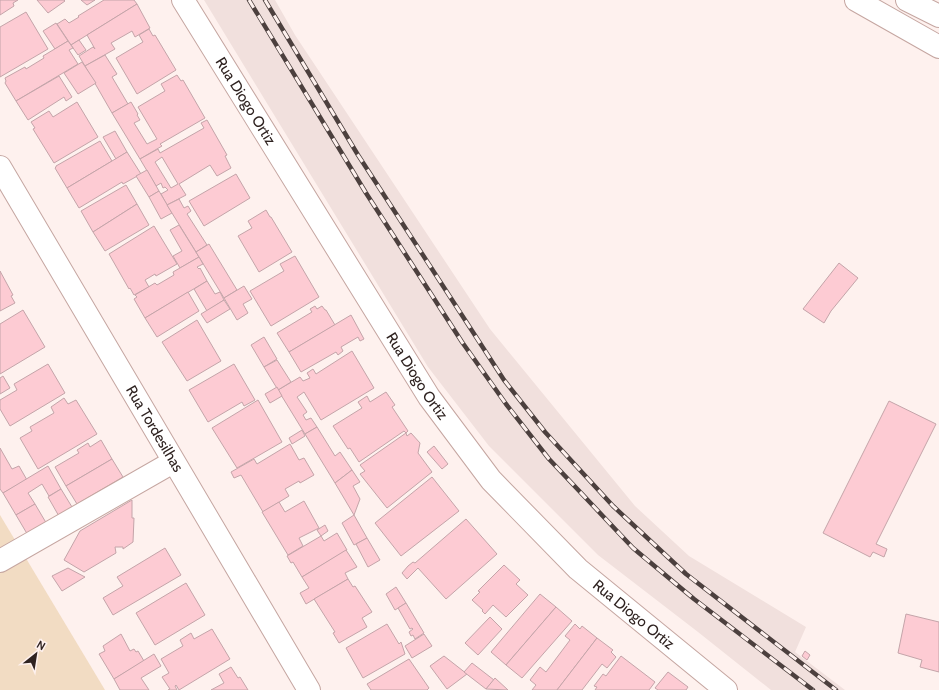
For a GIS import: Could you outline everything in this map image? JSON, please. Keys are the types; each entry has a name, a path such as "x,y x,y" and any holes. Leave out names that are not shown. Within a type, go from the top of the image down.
{"street":[{"name":"Rua Diogo Ortiz","path":"183,0 429,397 491,480 578,568 726,690"},
{"path":"856,0 939,47"},
{"path":"908,0 939,16"},
{"name":"Rua Tordesilhas","path":"0,168 309,690"},
{"path":"0,561 173,462"}],"shaded area":[{"path":"204,0 275,0 295,35 490,329 635,506 689,556 806,627 795,652 845,690 771,690 598,555 489,446 428,367"},
{"path":"0,515 105,690 0,690"}],"building":[{"path":"0,0 18,0 13,3 14,6 0,15"},
{"path":"37,0 64,0 65,1 48,13"},
{"path":"81,0 95,0 87,5"},
{"path":"104,0 134,0 137,4 71,45 57,24 65,19 69,23"},
{"path":"137,4 150,28 135,37 132,31 111,43 115,49 85,66 79,56 93,47 95,49 87,35"},
{"path":"26,12 48,49 0,77 0,27"},
{"path":"56,23 68,41 55,49 43,31"},
{"path":"149,29 153,36 155,35 176,70 137,94 116,58 143,42 139,35"},
{"path":"79,40 86,50 78,55 71,45"},
{"path":"68,41 73,48 69,50 78,64 16,101 5,83 5,78 25,67 26,69 44,58 43,56"},
{"path":"105,55 117,74 112,77 128,104 112,113 85,66"},
{"path":"82,62 96,83 78,94 64,73"},
{"path":"177,75 181,81 183,80 205,118 160,144 162,146 140,159 112,113 131,102 140,120 134,123 147,144 157,139 138,107 165,91 161,84"},
{"path":"59,76 72,97 66,101 64,97 28,120 16,101"},
{"path":"77,102 98,137 54,163 33,129 35,128 31,122 49,111 53,117"},
{"path":"207,120 227,155 225,156 231,168 217,176 210,165 179,184 186,195 167,205 161,194 168,190 165,187 163,188 161,183 156,186 140,159 158,149 160,153 204,128 201,123","holes":["162,157 178,184 171,188 155,162"]},
{"path":"115,131 127,152 116,159 103,137"},
{"path":"100,141 112,161 67,188 55,168 56,166"},
{"path":"127,152 141,174 123,184 122,182 79,208 67,188"},
{"path":"147,170 159,191 149,197 136,176"},
{"path":"236,174 250,198 204,226 189,201"},
{"path":"126,185 137,204 93,232 81,211"},
{"path":"159,191 172,213 161,219 149,197"},
{"path":"179,199 184,208 188,206 191,211 187,214 207,245 196,252 167,205"},
{"path":"137,204 149,225 105,251 93,232"},
{"path":"266,210 292,252 259,272 238,236 252,228 248,221"},
{"path":"179,225 199,257 180,268 173,256 182,251 170,230"},
{"path":"154,226 177,264 156,276 155,274 145,280 149,287 134,295 109,254"},
{"path":"209,244 237,290 224,298 196,252"},
{"path":"295,256 319,297 271,326 250,291 284,271 280,264"},
{"path":"199,257 203,264 197,267 199,269 200,268 207,281 145,318 134,299 137,297 135,295 155,283 157,285 174,275 173,272"},
{"path":"839,263 858,278 831,311 824,323 803,309"},
{"path":"0,271 13,295 11,296 15,303 0,311"},
{"path":"207,281 215,294 220,292 224,300 207,311 194,289"},
{"path":"244,286 252,299 243,304 248,313 237,320 224,298"},
{"path":"188,292 199,311 157,337 145,318"},
{"path":"224,300 230,309 207,323 201,314"},
{"path":"315,306 317,309 322,306 335,325 289,352 277,333 312,312 310,309"},
{"path":"23,310 45,347 0,374 0,324"},
{"path":"351,315 364,339 360,341 358,337 341,347 343,351 338,355 336,352 301,372 289,352"},
{"path":"197,320 221,361 187,381 162,342"},
{"path":"264,337 277,359 264,367 251,345"},
{"path":"352,351 374,388 321,420 304,392 297,397 307,412 303,415 306,420 311,418 317,427 305,434 278,390 300,377 303,381 310,378 307,373 313,369 316,374"},
{"path":"277,360 291,382 278,390 264,367"},
{"path":"48,364 65,393 10,426 0,409 0,400 17,390 14,384"},
{"path":"234,364 255,400 244,406 242,402 208,422 189,390"},
{"path":"3,376 10,388 0,394 0,378"},
{"path":"277,387 282,396 270,403 265,394"},
{"path":"386,392 395,405 392,407 408,431 406,433 404,431 359,462 350,448 348,449 333,426 362,408 358,402 367,396 370,402"},
{"path":"64,398 68,404 76,400 97,434 38,469 20,438 32,431 30,427 54,413 51,407"},
{"path":"258,400 282,442 237,468 212,428"},
{"path":"889,401 936,424 876,544 887,549 884,557 873,552 870,557 823,533"},
{"path":"317,427 335,456 340,452 352,470 335,483 305,434"},
{"path":"302,430 305,436 292,444 289,438"},
{"path":"406,433 407,436 411,433 420,443 418,453 432,472 387,508 360,474 365,471 360,465"},
{"path":"101,440 112,459 66,486 55,467 79,453 77,450 88,443 90,447"},
{"path":"290,444 299,460 304,458 314,475 285,489 289,496 263,512 241,475 234,478 231,472 254,459 257,464"},
{"path":"434,446 448,464 442,469 427,452"},
{"path":"0,448 12,469 19,466 27,480 3,493 0,489"},
{"path":"112,459 123,477 77,504 66,486"},
{"path":"48,466 61,489 49,496 42,484 28,493 35,504 16,515 3,493"},
{"path":"352,470 360,482 353,486 360,499 354,515 335,483"},
{"path":"432,477 459,511 401,556 375,523"},
{"path":"61,489 72,507 60,518 48,497"},
{"path":"132,500 132,518 134,518 133,542 123,549 123,547 115,547 116,553 84,572 64,560 80,531"},
{"path":"304,501 319,528 299,538 303,546 288,555 262,512 279,502 285,512"},
{"path":"35,504 48,526 29,537 16,515"},
{"path":"354,515 367,538 354,545 342,523"},
{"path":"466,519 497,554 446,599 418,568 407,579 402,573 408,566 413,562 415,563"},
{"path":"325,525 328,531 321,536 317,530"},
{"path":"337,533 347,550 302,577 293,562 291,563 287,556 321,536 324,541"},
{"path":"367,538 380,560 368,567 356,544"},
{"path":"165,548 181,575 113,615 103,598 123,586 117,577"},
{"path":"346,550 357,567 345,573 348,579 306,604 300,593 309,588 302,577"},
{"path":"504,565 520,580 516,584 528,595 506,617 493,605 485,614 482,611 483,610 472,600 480,592 478,591"},
{"path":"68,568 85,577 62,591 52,576"},
{"path":"348,579 353,587 355,586 372,612 362,618 367,627 339,643 333,633 335,632 314,599"},
{"path":"186,583 205,615 155,645 136,613"},
{"path":"396,587 406,603 395,610 386,594"},
{"path":"540,594 556,607 506,665 491,652"},
{"path":"406,603 424,633 415,639 409,632 413,629 410,629 398,608"},
{"path":"556,607 572,621 522,678 506,665"},
{"path":"906,614 939,622 939,672 920,667 922,660 898,653"},
{"path":"490,617 502,629 478,655 465,643"},
{"path":"387,624 399,644 401,642 405,654 363,678 346,648"},
{"path":"575,624 580,629 582,626 597,638 557,690 532,690 536,685 530,680 540,667 546,672 570,640 565,636"},
{"path":"212,629 230,659 179,690 176,685 177,690 168,690 170,689 162,677 169,673 161,659 183,646 180,640 191,633 194,639"},
{"path":"121,634 130,651 134,649 136,652 138,651 144,661 114,679 99,654 105,651 103,646"},
{"path":"424,634 432,646 412,658 405,646"},
{"path":"597,638 613,650 611,652 616,657 607,668 602,664 582,690 557,690"},
{"path":"805,651 810,655 807,660 802,656"},
{"path":"154,654 161,666 141,678 149,690 120,690 114,679"},
{"path":"444,656 467,674 447,689 430,666"},
{"path":"621,656 655,682 649,690 595,690 597,687 594,686 603,674 606,676"},
{"path":"409,659 429,688 427,690 371,690 367,684"},
{"path":"472,663 494,680 486,689 464,672"},
{"path":"231,667 238,678 240,677 248,690 211,690 224,683 219,674"},
{"path":"668,672 688,687 686,690 658,690 655,688"},
{"path":"495,678 508,690 486,689"}],"railway":[{"path":"249,0 366,193 462,342 506,404 549,459 633,548 694,599 813,690"},
{"path":"265,0 358,155 504,380 545,432 613,506 686,574 836,690"}]}
